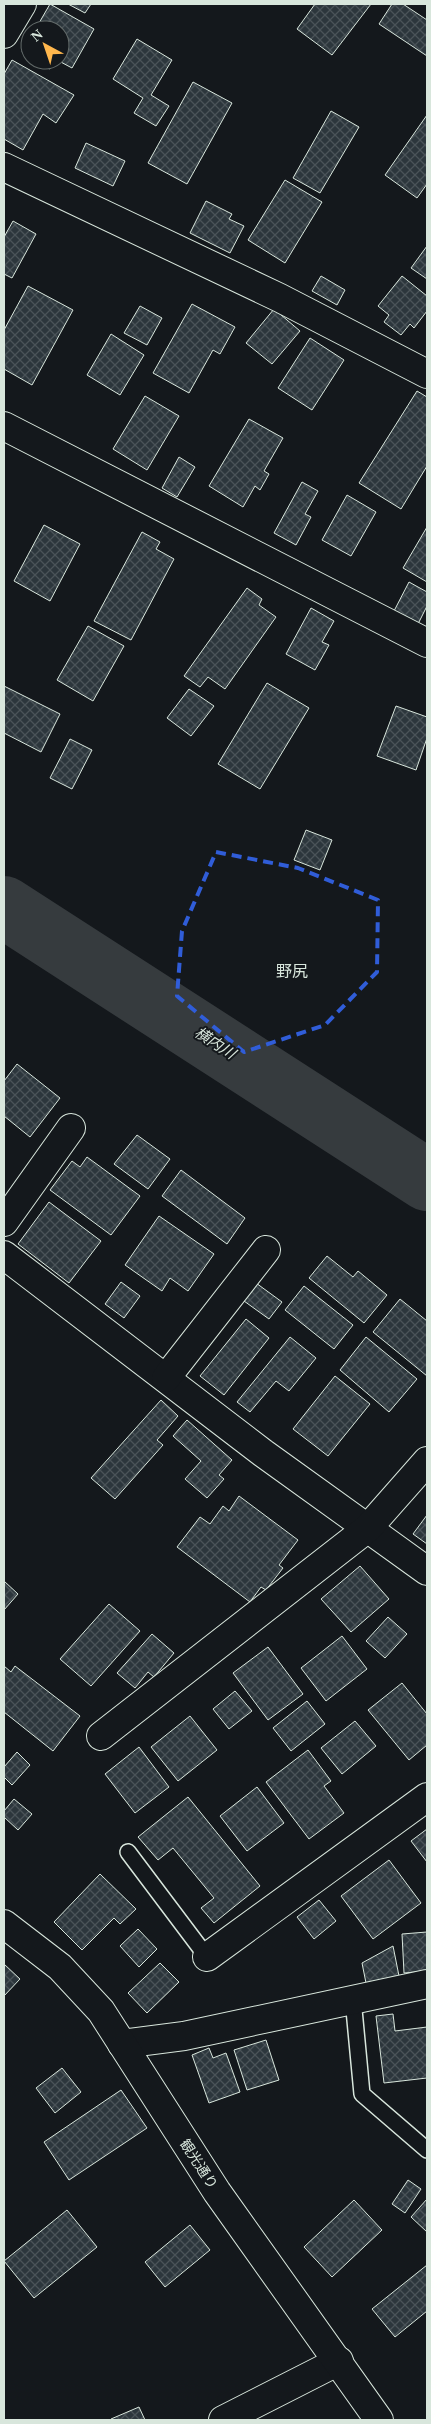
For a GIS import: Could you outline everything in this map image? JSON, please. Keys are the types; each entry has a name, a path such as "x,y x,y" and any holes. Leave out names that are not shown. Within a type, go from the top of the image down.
{"main road":[{"path":"4,34 22,4"},
{"path":"4,167 280,298 427,374"},
{"path":"4,426 427,643"},
{"path":"4,1222 71,1128"},
{"path":"166,1378 266,1250"},
{"path":"4,1255 263,1453 427,1571"},
{"path":"102,1736 368,1528 427,1461"},
{"path":"207,1957 427,1797"},
{"name":"観光通り","path":"4,1924 60,1967 102,2011 216,2192 339,2361 379,2420"},
{"path":"122,2044 184,2036 427,1984"},
{"path":"223,2420 339,2361"}],"lane":[{"path":"128,1852 207,1957"},
{"path":"353,1999 362,2094 427,2150"}],"highlighted area":[{"path":"216,852 298,868 378,900 377,972 325,1025 244,1052 177,996 182,931"}],"building":[{"path":"50,4 94,29 72,68 70,67 70,20 41,20"},
{"path":"68,4 91,4 85,13"},
{"path":"315,4 371,4 332,55 297,29"},
{"path":"392,4 403,4 427,20 427,56 379,24"},
{"path":"137,39 172,60 151,95 169,106 156,126 134,113 143,98 113,79"},
{"path":"12,60 20,65 20,70 30,70 74,95 56,123 43,114 23,150 4,139 4,74"},
{"path":"193,82 232,103 187,184 148,163"},
{"path":"331,111 359,127 320,193 293,178"},
{"path":"427,115 427,184 417,198 385,175"},
{"path":"86,143 125,161 113,186 75,168"},
{"path":"285,180 322,202 285,263 248,240"},
{"path":"206,201 232,214 229,219 244,226 230,253 190,233"},
{"path":"13,221 36,234 12,278 4,274 4,237"},
{"path":"427,246 427,279 411,268"},
{"path":"321,276 345,290 337,305 312,291"},
{"path":"402,276 427,296 427,311 414,328 410,324 401,335 384,322 389,315 378,306"},
{"path":"28,286 73,310 32,385 4,369 4,330"},
{"path":"192,304 235,327 220,354 213,350 189,393 153,373"},
{"path":"140,306 162,318 147,345 124,333"},
{"path":"274,309 300,331 272,364 246,343"},
{"path":"111,334 144,355 120,395 87,375"},
{"path":"310,338 344,360 312,410 278,388"},
{"path":"417,391 427,397 427,466 401,509 359,483"},
{"path":"145,396 179,416 147,470 113,449"},
{"path":"249,419 283,438 264,471 269,474 260,490 255,486 243,507 209,486"},
{"path":"179,457 195,467 177,497 162,488"},
{"path":"302,482 318,491 305,514 311,517 296,545 274,533"},
{"path":"347,495 376,512 351,556 322,540"},
{"path":"44,525 80,544 50,601 14,581"},
{"path":"427,527 427,582 403,568"},
{"path":"142,532 160,542 156,549 174,559 131,640 94,621"},
{"path":"409,582 427,592 427,606 418,624 394,611"},
{"path":"247,588 262,599 259,605 276,617 225,689 208,677 200,687 184,676"},
{"path":"311,608 334,621 322,642 329,645 315,670 286,654"},
{"path":"88,626 124,646 93,701 57,680"},
{"path":"267,683 309,708 260,789 218,764"},
{"path":"4,686 60,714 41,752 4,733"},
{"path":"189,689 214,706 191,736 167,718"},
{"path":"396,706 427,717 427,738 416,770 377,756"},
{"path":"70,739 92,750 72,789 50,778"},
{"path":"306,830 332,840 320,870 294,860"},
{"path":"17,1064 60,1098 30,1137 4,1116 4,1081"},
{"path":"137,1135 170,1159 148,1189 114,1164"},
{"path":"87,1157 140,1196 111,1235 50,1190 72,1161 80,1167"},
{"path":"181,1170 245,1218 227,1244 162,1196"},
{"path":"49,1202 101,1241 69,1283 18,1244"},
{"path":"159,1216 214,1254 188,1291 170,1278 162,1291 125,1265"},
{"path":"327,1256 353,1277 358,1271 387,1295 364,1323 309,1278"},
{"path":"121,1282 140,1296 124,1318 105,1304"},
{"path":"256,1283 282,1302 269,1319 244,1301"},
{"path":"304,1286 353,1325 334,1349 285,1310"},
{"path":"400,1299 427,1321 427,1376 373,1332"},
{"path":"246,1319 269,1338 224,1395 200,1376"},
{"path":"290,1337 316,1358 289,1391 276,1381 250,1412 237,1402"},
{"path":"366,1337 417,1379 389,1412 340,1370"},
{"path":"335,1376 370,1404 328,1456 293,1429"},
{"path":"161,1400 178,1416 157,1440 163,1445 115,1499 91,1478"},
{"path":"187,1420 232,1460 219,1475 224,1479 207,1498 185,1479 201,1461 173,1436"},
{"path":"239,1496 298,1540 279,1565 283,1568 266,1590 261,1587 250,1602 177,1547 200,1517 210,1524 223,1506 229,1511"},
{"path":"427,1515 427,1544 413,1534"},
{"path":"360,1566 389,1599 351,1632 321,1599"},
{"path":"4,1581 18,1594 4,1610"},
{"path":"109,1604 140,1631 91,1686 60,1659"},
{"path":"388,1617 407,1634 385,1658 366,1641"},
{"path":"152,1634 174,1653 154,1677 148,1672 135,1688 117,1673"},
{"path":"342,1636 367,1669 326,1701 301,1668"},
{"path":"268,1647 303,1694 268,1720 233,1673"},
{"path":"4,1666 11,1672 15,1666 80,1716 53,1751 4,1712"},
{"path":"402,1683 427,1714 427,1745 409,1760 368,1710"},
{"path":"235,1691 252,1711 229,1729 213,1709"},
{"path":"307,1701 325,1724 291,1751 273,1728"},
{"path":"190,1716 217,1750 178,1781 151,1747"},
{"path":"355,1721 376,1746 342,1774 321,1748"},
{"path":"139,1747 169,1787 135,1813 105,1774"},
{"path":"308,1750 331,1781 324,1786 344,1813 309,1839 266,1782"},
{"path":"17,1752 30,1765 12,1785 4,1777 4,1767"},
{"path":"257,1787 284,1823 247,1851 220,1816"},
{"path":"188,1797 260,1886 214,1923 201,1908 214,1898 173,1848 158,1860 138,1837"},
{"path":"14,1799 32,1814 18,1830 4,1817 4,1811"},
{"path":"427,1829 427,1862 411,1841"},
{"path":"389,1860 421,1903 373,1939 341,1896"},
{"path":"100,1874 136,1909 120,1924 114,1918 82,1950 54,1922"},
{"path":"319,1900 336,1921 314,1939 297,1917"},
{"path":"138,1929 157,1949 139,1967 120,1946"},
{"path":"427,1932 427,1971 404,1973 402,1934"},
{"path":"393,1946 399,1976 366,1983 362,1963"},
{"path":"160,1963 179,1982 147,2013 128,1993"},
{"path":"4,1964 20,1979 4,1996"},
{"path":"393,2014 395,2031 427,2027 427,2078 384,2083 376,2016"},
{"path":"266,2040 279,2080 247,2090 234,2050"},
{"path":"209,2048 213,2058 226,2053 240,2092 209,2103 192,2055"},
{"path":"62,2068 81,2092 55,2113 36,2088"},
{"path":"121,2090 147,2128 69,2180 44,2142"},
{"path":"408,2180 421,2189 405,2213 392,2204"},
{"path":"427,2199 427,2232 411,2217"},
{"path":"354,2200 382,2230 332,2277 304,2247"},
{"path":"67,2210 97,2247 34,2298 4,2261"},
{"path":"190,2225 210,2250 165,2287 145,2262"},
{"path":"427,2265 427,2311 395,2337 372,2309"},
{"path":"139,2407 145,2420 111,2420 111,2419"}],"waterway":[{"name":"横内川","path":"4,907 427,1180"}],"district":[{"name":"野尻","path":"292,971"}]}
